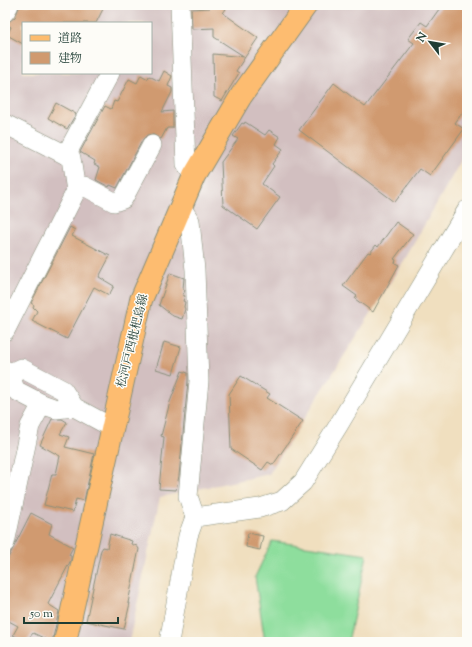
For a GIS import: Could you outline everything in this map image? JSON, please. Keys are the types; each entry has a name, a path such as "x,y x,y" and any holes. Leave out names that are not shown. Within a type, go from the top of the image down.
{"main road":[{"name":"松河戸西枇杷島線","path":"64,642 141,300 194,176 241,96 306,5"}],"street":[{"path":"5,12 9,5"},
{"path":"180,5 186,165 194,176"},
{"path":"66,155 109,74"},
{"path":"5,124 71,158 76,191"},
{"path":"5,331 76,191 84,186 114,202 122,199 152,145"},
{"path":"169,642 188,536 195,517 188,496 199,381 195,270 190,221 181,207"},
{"path":"195,517 260,508 282,501 303,482 467,210"},
{"path":"74,407 56,409 42,404 15,390 8,371 21,368 62,390 74,407 113,428"},
{"path":"5,543 30,426 42,404"}],"shaded area":[{"path":"5,5 467,5 467,150 401,266 269,474 160,497 129,642 5,642"}],"green space":[{"path":"272,541 367,555 348,642 265,642 255,577"}],"building":[{"path":"20,5 96,5 103,9 96,22 22,22 22,43 7,35 11,27 6,24 15,17"},
{"path":"212,5 220,5 226,9 223,13 258,38 245,57 214,37 214,28 192,29 191,9 210,8"},
{"path":"442,5 467,5 467,106 455,123 464,129 430,176 420,169 395,202 299,130 334,83 365,107 414,43 408,39 421,22 427,26"},
{"path":"213,54 245,57 236,71 239,73 222,101 214,97"},
{"path":"164,71 172,76 168,86 172,88 172,92 162,112 173,111 173,128 167,128 161,139 152,134 147,135 143,139 117,188 110,185 109,187 96,180 100,167 94,164 95,161 80,152 105,106 111,109 114,101 117,102 129,79 137,83 141,75 148,79 149,76 159,81"},
{"path":"56,103 76,114 67,129 48,118"},
{"path":"245,122 265,135 269,130 280,137 276,144 283,149 272,164 274,166 262,184 280,197 257,229 223,205 221,162 238,139 233,136 242,123 244,124"},
{"path":"396,222 413,234 394,259 396,260 395,263 399,265 373,312 355,299 357,296 343,286 368,252 370,253 376,245 378,247"},
{"path":"70,227 75,230 72,236 110,256 99,277 114,286 109,295 94,287 67,339 32,321 37,311 31,303"},
{"path":"170,273 184,278 183,289 185,290 183,295 185,296 183,301 185,302 185,309 182,319 173,316 159,305"},
{"path":"164,342 181,347 173,374 156,369"},
{"path":"182,371 188,373 188,381 179,476 176,490 159,489 164,437 161,436 170,402"},
{"path":"241,376 270,394 267,398 303,421 273,465 268,462 262,470 231,449 229,394"},
{"path":"52,419 62,419 67,422 60,434 69,437 65,447 94,454 84,501 76,499 73,512 44,505 52,474 56,474 60,456 40,445"},
{"path":"31,513 52,524 49,534 73,547 69,555 71,556 71,560 48,604 59,611 52,642 33,633 26,642 13,635 18,626 5,619 5,564"},
{"path":"248,533 263,536 260,550 246,547"},
{"path":"110,534 132,541 131,544 137,546 139,549 124,629 86,621 101,550 103,547 107,548"}]}
